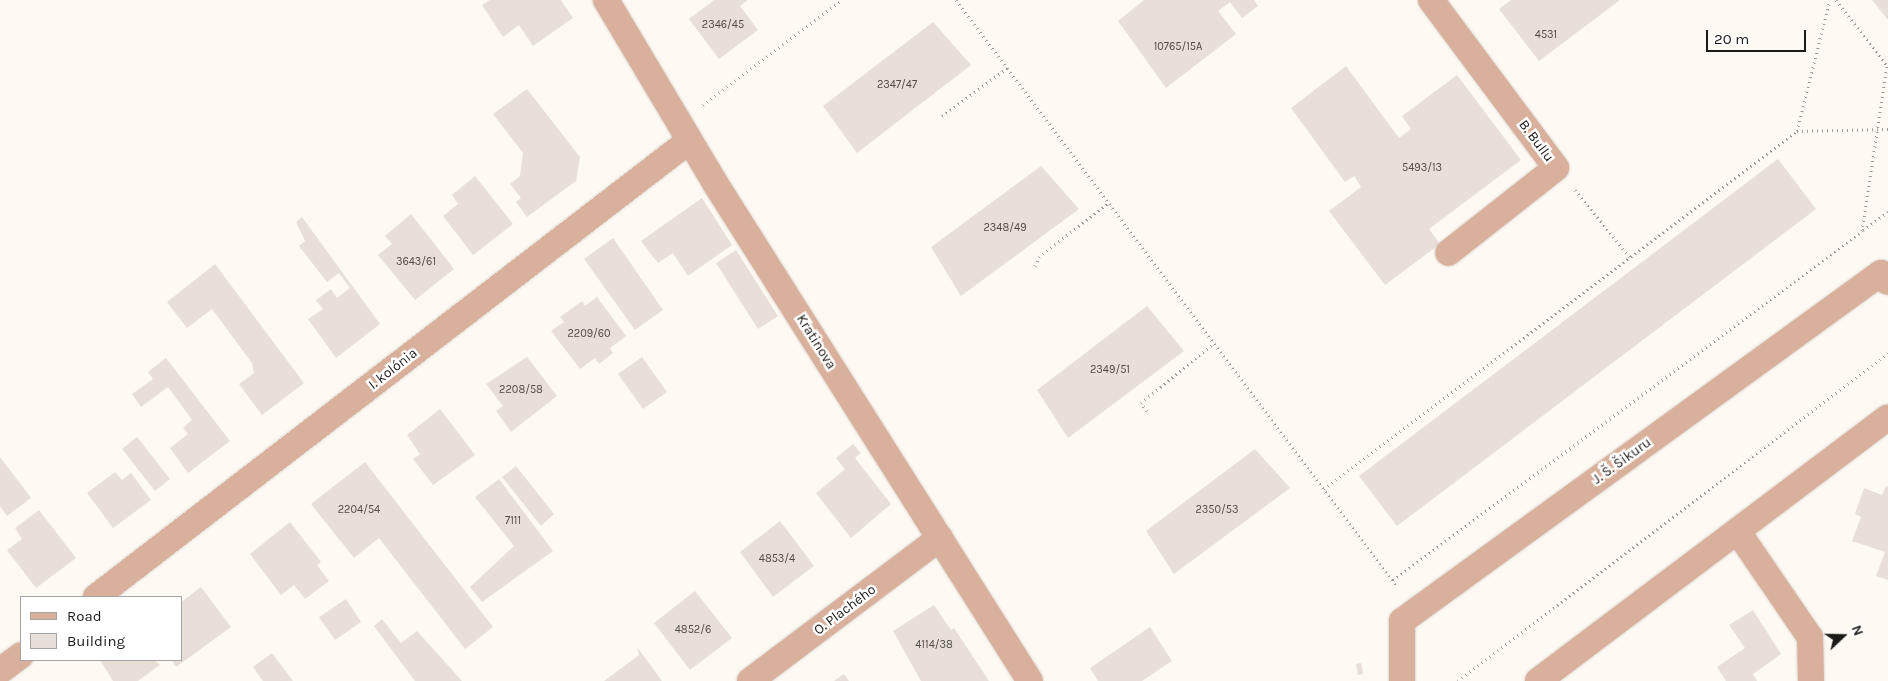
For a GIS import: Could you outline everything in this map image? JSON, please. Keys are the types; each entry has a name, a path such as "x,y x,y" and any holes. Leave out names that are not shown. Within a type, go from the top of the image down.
{"street":[{"name":"Kratinova","path":"606,0 689,141 1030,681"},
{"name":"B. Bullu","path":"1434,1 1556,168 1448,253"},
{"name":"I. kolónia","path":"97,596 689,141"},
{"name":"J. Š. Šikuru","path":"1402,681 1402,621 1881,273 1888,282"},
{"path":"1550,677 1738,532 1885,426"},
{"path":"1738,532 1810,637 1811,681"},
{"name":"O. Plachého","path":"750,681 940,538"},
{"path":"0,671 20,656"}],"path":[{"path":"698,109 842,0"},
{"path":"956,0 1416,611"},
{"path":"1797,131 1830,0"},
{"path":"1836,0 1888,67 1880,129 1862,231"},
{"path":"942,116 1007,68"},
{"path":"1324,488 1797,131 1888,129"},
{"path":"1552,162 1630,257"},
{"path":"1036,266 1039,257 1108,204"},
{"path":"1393,580 1888,212"},
{"path":"1147,411 1141,402 1214,343"},
{"path":"1458,681 1888,353"}],"building":[{"path":"490,0 561,0 573,18 533,46 519,25 503,37 482,5"},
{"path":"714,0 748,0 740,6 758,30 719,59 689,19"},
{"path":"1144,0 1254,0 1258,6 1242,18 1230,2 1218,11 1236,34 1166,88 1118,21"},
{"path":"1511,0 1620,0 1539,61 1499,9"},
{"path":"1872,0 1888,0 1888,20"},
{"path":"933,22 971,65 857,153 823,106"},
{"path":"1346,66 1399,138 1411,129 1402,116 1457,75 1521,160 1429,229 1440,244 1385,285 1329,211 1361,187 1354,176 1345,182 1291,108"},
{"path":"527,89 580,157 576,181 527,217 516,202 521,198 510,184 520,176 523,153 493,114"},
{"path":"1778,159 1816,209 1397,526 1359,476"},
{"path":"1041,166 1079,209 961,296 931,247"},
{"path":"475,176 513,224 473,255 443,216 458,204 452,195"},
{"path":"702,198 732,245 688,276 673,253 658,263 641,241"},
{"path":"411,214 454,269 415,300 378,255 392,244 385,236"},
{"path":"302,217 380,324 336,358 308,319 323,309 316,300 331,289 337,298 350,288 339,273 327,282 299,246 305,241 296,222"},
{"path":"613,238 663,310 635,330 584,259"},
{"path":"736,250 778,316 758,329 716,263"},
{"path":"215,264 304,383 262,415 239,384 254,373 252,363 212,309 187,328 167,302"},
{"path":"597,297 626,336 610,348 613,353 599,364 595,358 580,369 551,331 564,322 560,317 582,301 585,306"},
{"path":"1147,306 1184,351 1068,438 1037,390"},
{"path":"527,357 557,396 511,432 496,411 503,406 486,384"},
{"path":"642,357 667,392 643,409 618,374"},
{"path":"166,358 230,441 188,473 170,448 188,434 183,428 192,420 168,387 141,407 132,394 153,379 148,372"},
{"path":"440,409 475,455 433,485 413,459 420,454 407,435"},
{"path":"137,437 170,479 155,491 122,449"},
{"path":"853,444 861,453 855,458 891,504 851,538 816,493 845,469 836,458"},
{"path":"1255,449 1290,488 1174,574 1146,531"},
{"path":"0,457 31,498 7,516 0,506"},
{"path":"365,462 493,627 465,649 379,538 354,558 311,504"},
{"path":"516,466 554,514 541,526 502,477"},
{"path":"115,472 122,480 131,473 151,500 113,528 87,493"},
{"path":"499,479 553,551 482,602 470,587 514,546 475,497"},
{"path":"1886,486 1888,487 1888,580 1876,576 1885,552 1852,541 1861,517 1855,514 1864,488 1882,495"},
{"path":"39,510 76,558 36,588 7,550 22,539 15,528"},
{"path":"780,521 814,566 773,597 740,552"},
{"path":"290,522 321,562 317,565 329,581 305,599 294,585 281,595 250,554"},
{"path":"201,587 231,627 176,667 172,661 182,661 182,601"},
{"path":"695,591 732,638 690,670 654,623"},
{"path":"346,599 361,622 335,640 319,617"},
{"path":"934,605 951,630 954,628 989,681 921,681 893,631"},
{"path":"1753,610 1781,654 1753,674 1757,681 1726,681 1717,667 1745,648 1729,625"},
{"path":"382,619 401,643 417,631 462,681 415,681 374,626"},
{"path":"1150,627 1172,661 1142,681 1098,681 1090,668"},
{"path":"637,647 662,681 604,681 639,655"},
{"path":"272,653 293,681 263,681 253,667"},
{"path":"101,661 156,661 160,665 138,681 113,681"},
{"path":"1361,663 1363,674 1358,675 1356,664"},
{"path":"844,674 849,681 834,681"}]}
